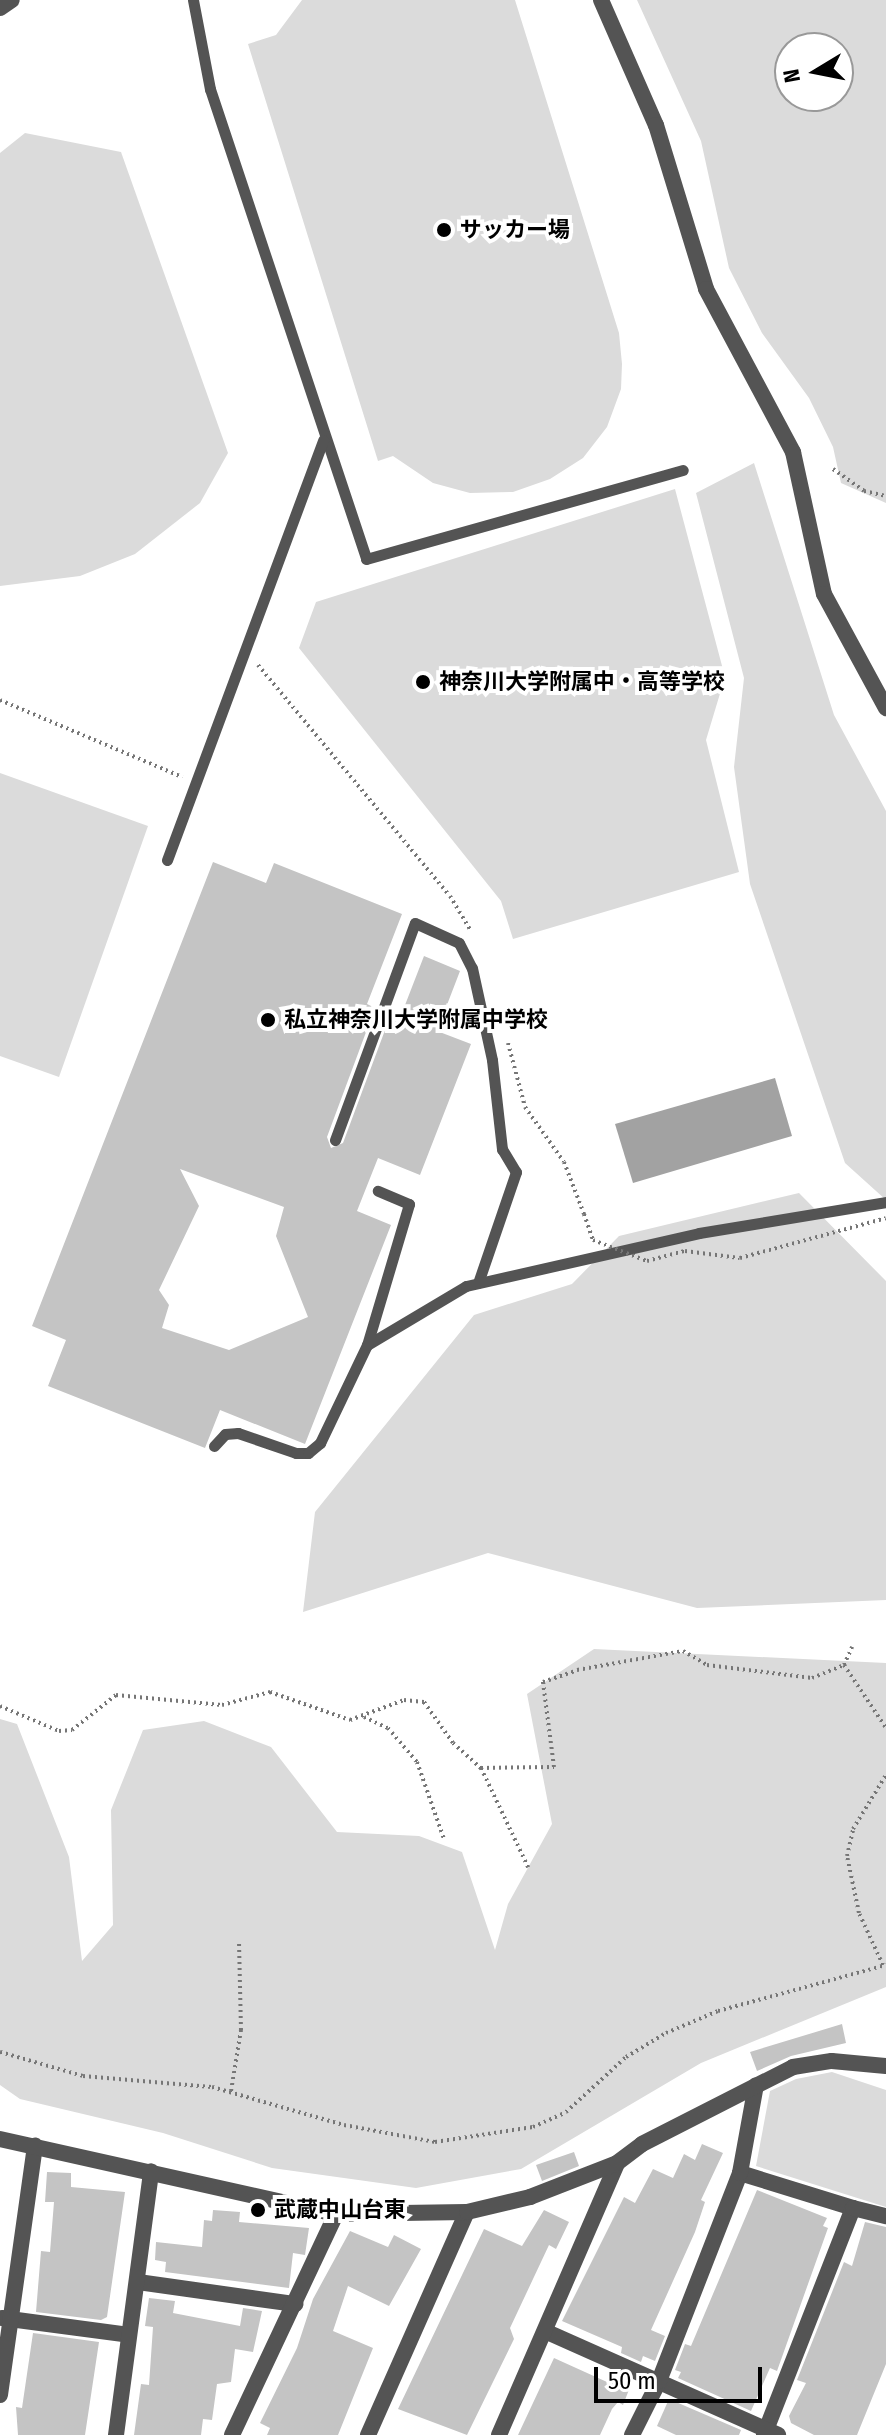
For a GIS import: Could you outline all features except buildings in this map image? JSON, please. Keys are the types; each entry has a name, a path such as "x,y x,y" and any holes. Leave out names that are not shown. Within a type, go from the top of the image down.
{"street":[{"path":"0,8 12,0"},
{"path":"601,0 656,125 706,289 793,452 824,594 886,708"},
{"path":"0,2139 336,2214 467,2212 530,2197 617,2163 642,2144 793,2067 819,2063 886,2066"},
{"path":"632,2435 659,2381 740,2173 756,2085"},
{"path":"0,2395 5,2318 35,2145"},
{"path":"499,2435 547,2332 617,2163"},
{"path":"116,2435 151,2171"},
{"path":"740,2173 886,2216"},
{"path":"547,2332 769,2433 853,2208"},
{"path":"368,2435 467,2212"},
{"path":"232,2435 336,2214"},
{"path":"138,2282 295,2304"},
{"path":"5,2318 129,2335"}],"lane":[{"path":"193,0 210,89 323,440 366,559 683,470"},
{"path":"167,860 323,440"},
{"path":"335,1140 415,923 459,943 472,968 492,1060 502,1149 516,1172 478,1283"},
{"path":"214,1446 225,1434 238,1433 308,1453 320,1443 367,1345 409,1204 378,1191"},
{"path":"367,1345 434,1302 478,1283 699,1233 886,1202"}],"path":[{"path":"833,469 864,491 886,496"},
{"path":"0,700 196,783"},
{"path":"584,1214 593,1240 647,1261 685,1251 740,1258 886,1218"},
{"path":"481,1768 554,1767 543,1682 577,1670 683,1651 707,1665 812,1678 844,1665 852,1647"},
{"path":"844,1665 886,1728"},
{"path":"0,1706 59,1731 72,1730 116,1695 222,1705 270,1692 350,1720 404,1700 424,1702 453,1743 481,1768 528,1867"},
{"path":"364,1717 388,1728 417,1762 444,1839"},
{"path":"0,2052 83,2076 231,2091 393,2136 435,2142 490,2136 566,2112 626,2057 705,2016 885,1965 859,1913 847,1856 853,1829 886,1775"},
{"path":"231,2091 241,2030 239,1942"}],"shaded area":[{"name":"サッカー場","path":"302,0 515,0 619,333 622,364 621,389 607,427 583,458 550,479 513,492 470,493 433,483 393,456 378,461 248,44 276,35"},
{"path":"637,0 886,0 886,503 841,483 833,447 809,398 762,333 729,268 701,141"},
{"path":"25,133 121,152 228,453 200,503 135,554 80,576 0,586 0,153"},
{"path":"754,463 834,715 886,811 886,1200 845,1163 750,884 734,767 744,678 696,493"},
{"path":"675,489 725,677 706,740 739,872 513,939 501,901 299,648 316,602"},
{"path":"0,773 148,826 59,1077 0,1056"},
{"path":"775,1078 792,1136 633,1183 615,1124"},
{"path":"799,1193 886,1281 886,1600 697,1608 488,1553 303,1612 315,1512 474,1315 572,1284 619,1236"},
{"path":"594,1649 886,1663 886,1987 701,2063 521,2169 416,2188 272,2168 163,2133 20,2099 0,2085 0,1719 17,1724 69,1857 82,1961 113,1925 111,1810 143,1730 204,1721 271,1747 337,1832 419,1836 462,1852 495,1950 508,1904 552,1824 527,1694"},
{"path":"832,2072 886,2090 886,2207 756,2166 770,2091 796,2079"}],"place":[{"name":"サッカー場","path":"444,230"},
{"name":"神奈川大学附属中・高等学校","path":"423,682"},
{"name":"私立神奈川大学附属中学校","path":"268,1020"},
{"name":"武蔵中山台東","path":"258,2210"}]}
